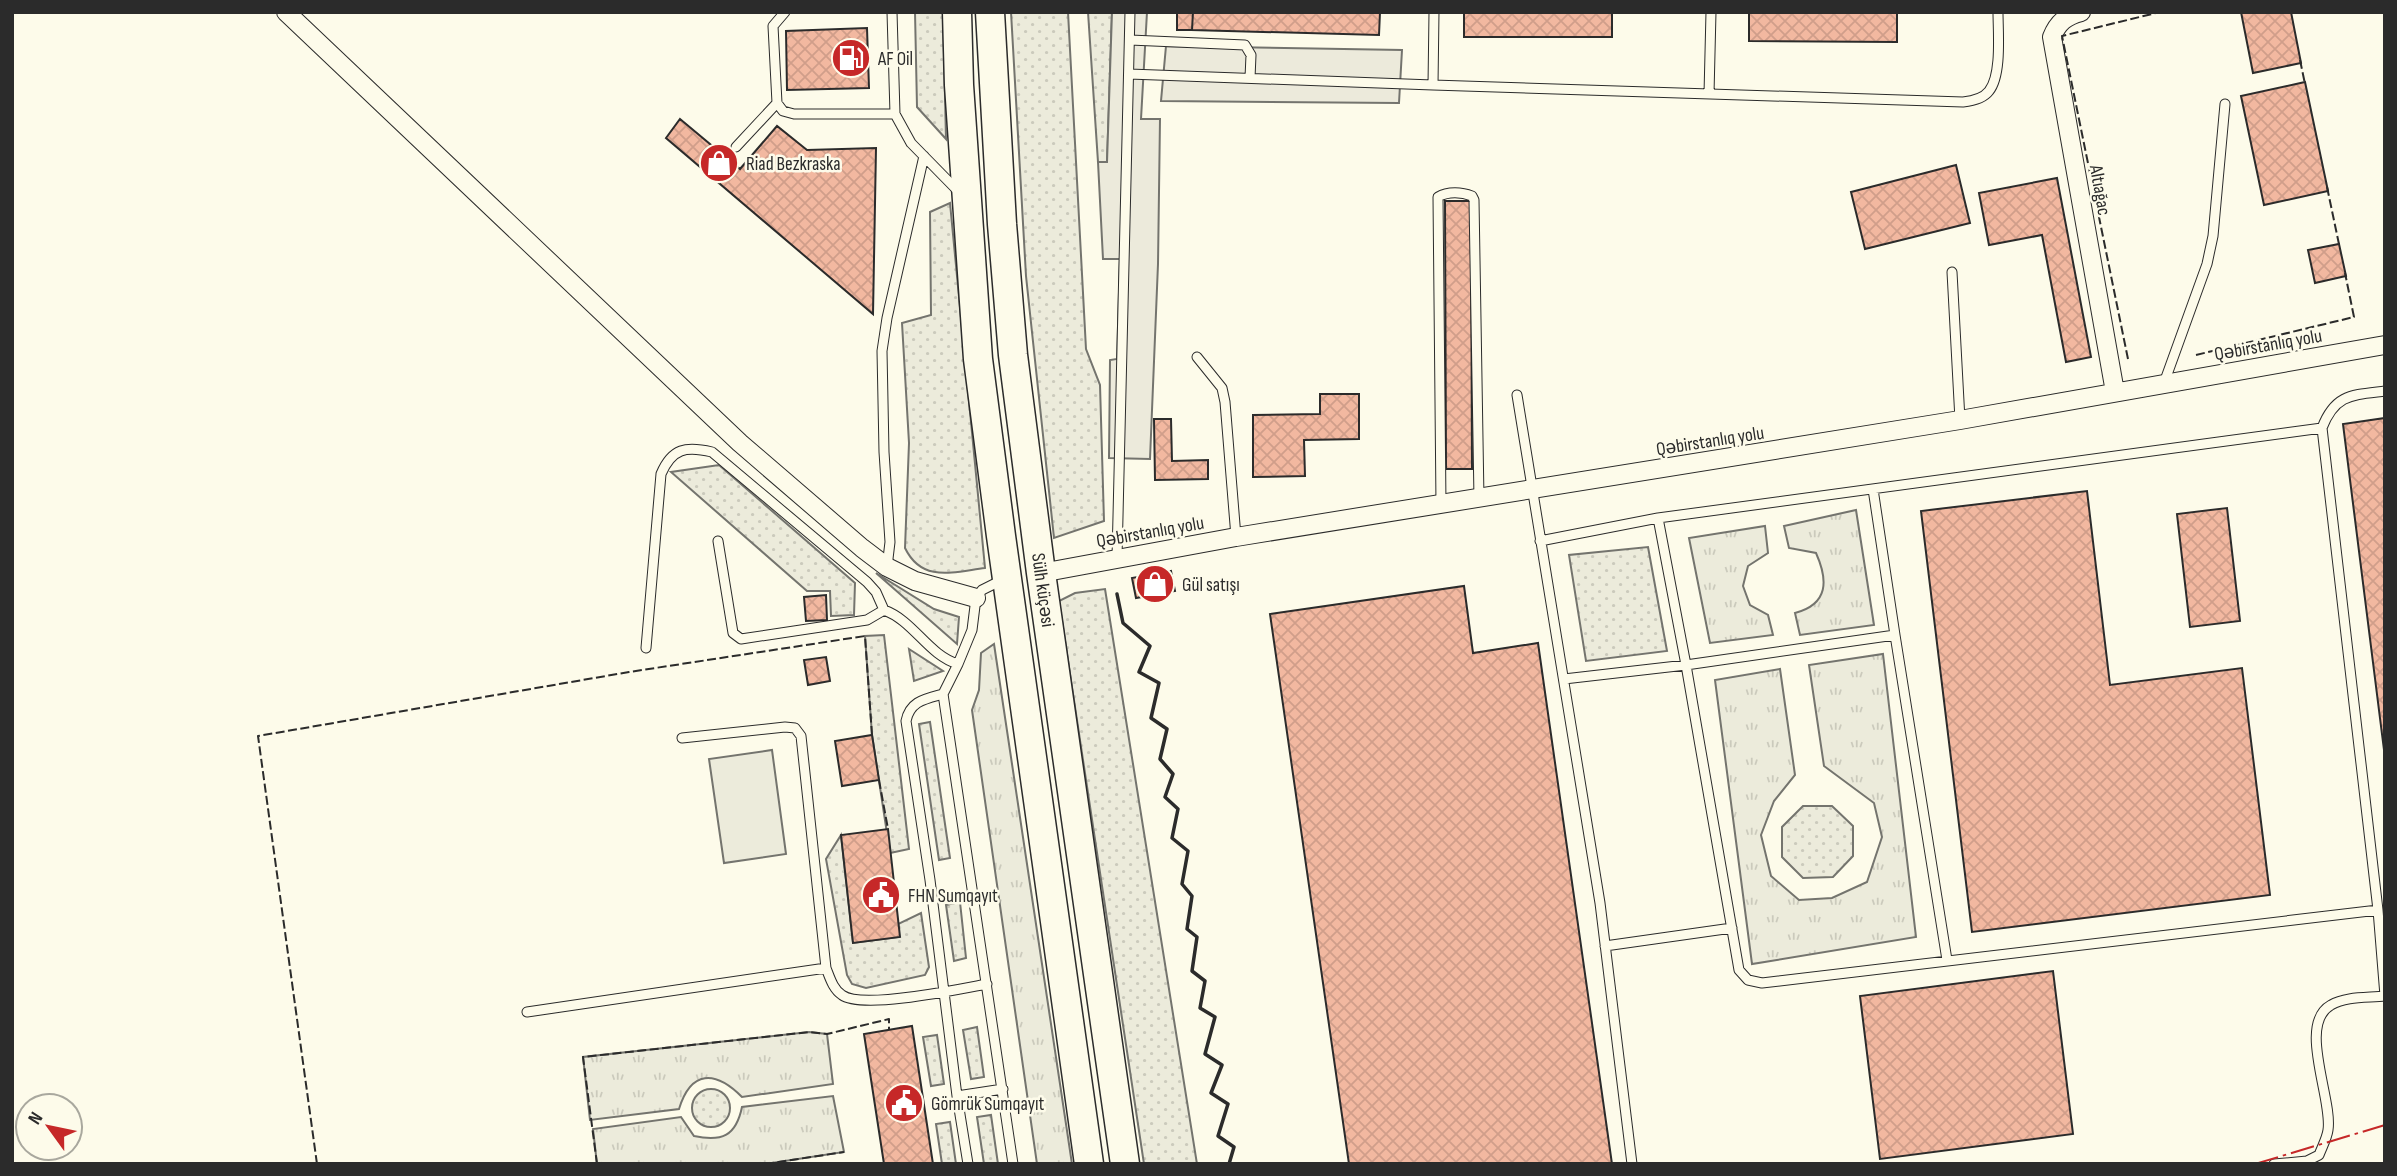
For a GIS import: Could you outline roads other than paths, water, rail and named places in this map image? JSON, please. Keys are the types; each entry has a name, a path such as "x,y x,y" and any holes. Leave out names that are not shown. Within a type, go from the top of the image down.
{"highway":[{"name":"Sülh küçəsi","path":"957,12 978,359 1089,1164"},
{"name":"Sülh küçəsi","path":"990,12 1010,316 1041,573 1125,1164"},
{"path":"1007,579 1041,573"}],"street":[{"path":"286,12 730,434 862,548 887,567 924,584 976,597"},
{"name":"Altıağac","path":"2081,12 2070,15 2057,24 2052,37 2115,392"},
{"name":"Qəbirstanlıq yolu","path":"1041,573 1236,537 1960,420 2385,345"}],"lane":[{"path":"785,12 773,26 776,103 783,111 794,114 895,114"},
{"path":"892,12 895,114 911,143 967,199"},
{"path":"1117,558 1130,12"},
{"path":"1433,85 1434,12"},
{"path":"1709,94 1712,12"},
{"path":"1129,74 1963,102 1977,100 1990,91 1997,70 1998,12"},
{"path":"1130,40 1245,45 1251,55 1250,78"},
{"path":"736,147 776,103"},
{"path":"2164,383 2207,264 2213,236 2225,104"},
{"path":"887,567 890,542 884,452 882,351 924,156"},
{"path":"1441,504 1438,197 1445,193 1466,194 1474,200 1479,499"},
{"path":"1952,272 1960,420"},
{"path":"1197,356 1222,388 1236,537"},
{"path":"2274,1164 2307,1161 2319,1155 2329,1128 2315,1033 2321,1016 2329,1005 2344,1000 2385,996 2378,910 2322,428 2329,410 2343,398 2385,391"},
{"path":"1517,395 1605,946 1632,1164"},
{"path":"1539,541 1658,518 2322,428"},
{"path":"646,648 661,474 665,465 680,451 694,448 712,452 867,582 876,592 884,610 904,621 939,655 958,664"},
{"path":"1873,489 1947,960"},
{"path":"1658,518 1739,970 1748,980 1762,983 2378,910"},
{"path":"718,541 733,633 741,639 867,620 884,610"},
{"path":"1007,579 992,584 976,597 972,630 943,694 1013,1164"},
{"path":"1564,679 1686,665 1895,635"},
{"path":"943,694 916,702 908,712 906,721 968,1164"},
{"path":"682,738 785,727 795,729 801,736 826,968 834,988 844,997 856,1001 987,985"},
{"path":"1605,946 1732,928"},
{"path":"527,1012 826,968"},
{"path":"957,1096 1003,1089"}],"place":[{"name":"AF Oil","path":"851,58"},
{"name":"Riad Bezkraska","path":"719,163"},
{"name":"Gül satışı","path":"1155,584"},
{"name":"FHN Sumqayıt","path":"881,895"},
{"name":"Gömrük Sumqayıt","path":"904,1103"}]}
